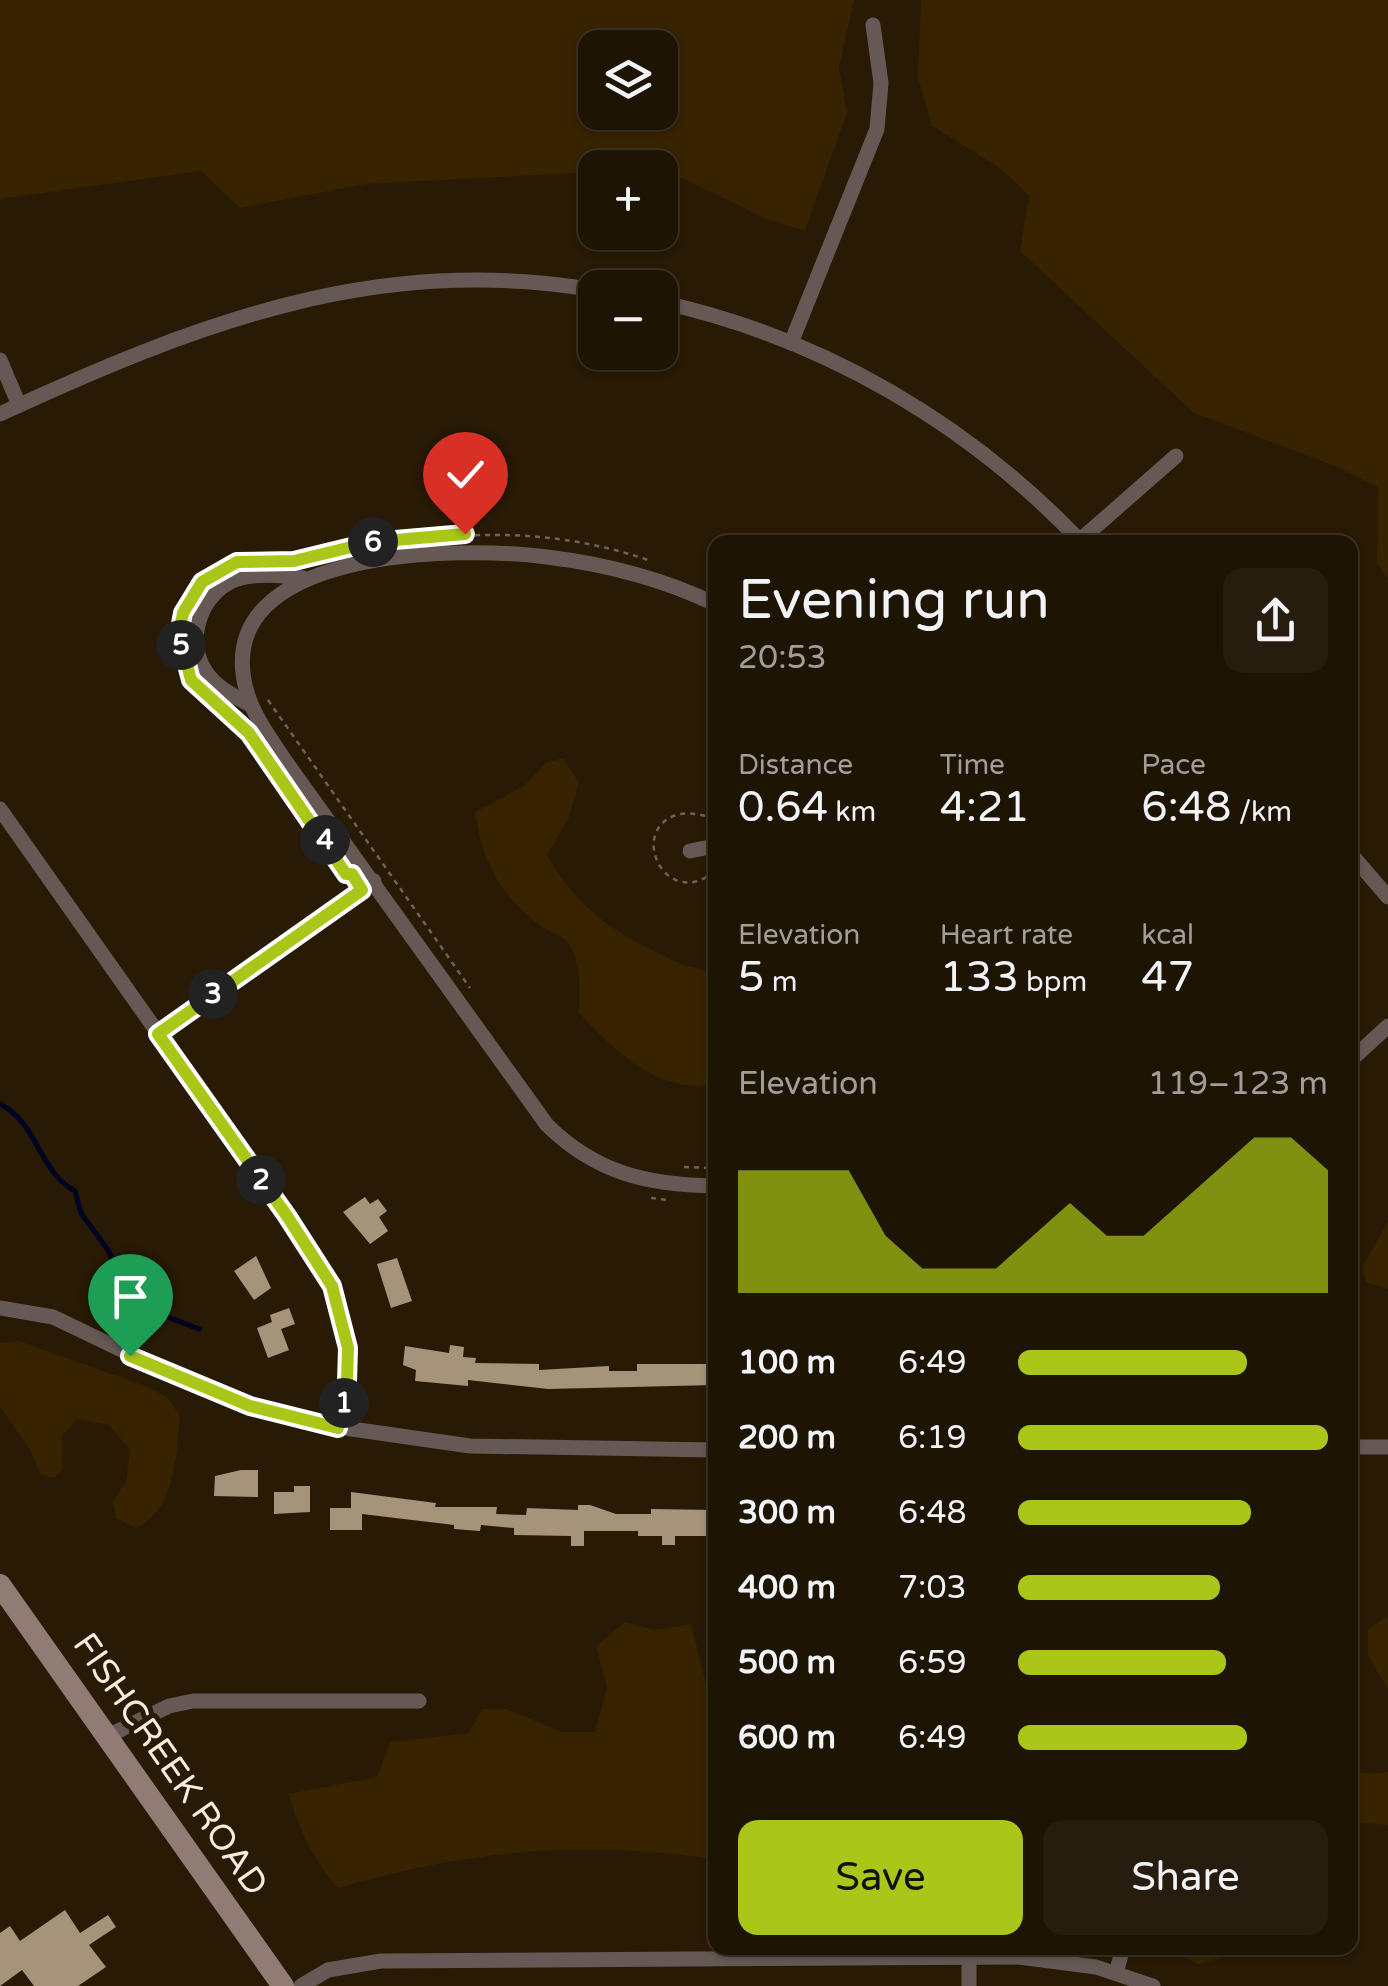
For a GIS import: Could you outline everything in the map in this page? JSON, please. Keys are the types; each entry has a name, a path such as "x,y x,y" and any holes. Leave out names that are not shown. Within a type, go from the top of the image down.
{"main road":[{"name":"FISHCREEK ROAD","path":"0,1585 283,1986"}],"street":[{"path":"791,343 878,129 880,83 873,25"},
{"path":"0,414 158,344 300,299 437,282 541,282 578,287"},
{"path":"678,306 722,317 861,375 956,433 1048,508 1073,535"},
{"path":"0,360 20,405"},
{"path":"1087,535 1176,456"},
{"path":"251,706 228,693 202,664 196,644 199,619 210,597 242,578 307,578 417,554 522,554 624,572 708,602"},
{"path":"307,578 272,600 250,633 244,670 251,706 512,1078 566,1143 603,1167 638,1180 708,1185"},
{"path":"0,809 287,1216 332,1286 348,1348 347,1382 338,1428"},
{"path":"690,851 708,847"},
{"path":"1358,862 1388,897"},
{"path":"158,1034 374,882"},
{"path":"1358,1053 1388,1026"},
{"path":"0,1308 53,1317 202,1389 289,1418 338,1428 507,1448 708,1450"},
{"path":"1358,1447 1388,1447"},
{"path":"110,1736 169,1706 194,1701 420,1700"},
{"path":"1116,1972 1121,1955"},
{"path":"968,1958 969,1986"},
{"path":"301,1986 340,1966 381,1961 968,1958 1045,1959 1116,1972 1153,1986"}],"path":[{"path":"294,561 372,542 465,534 575,542 656,563"},
{"path":"264,692 471,990"},
{"path":"218,706 249,733"},
{"path":"670,1167 708,1168"},
{"path":"644,1196 673,1200"}],"shaded area":[{"path":"0,0 854,0 839,68 847,113 805,231 767,219 678,177 678,150 578,150 578,173 366,184 240,208 201,171 0,199"},
{"path":"921,0 1388,0 1388,579 1377,564 1378,487 1335,466 1194,413 1020,251 1029,196 1000,168 932,126 918,78"},
{"path":"563,758 579,783 568,820 547,855 573,893 620,932 684,965 708,972 708,1085 674,1083 656,1076 623,1055 593,1028 579,1013 578,969 569,944 524,912 494,874 475,812 524,786 546,763"},
{"path":"1388,1221 1388,1289 1366,1282 1363,1266"},
{"path":"19,1341 167,1397 180,1416 175,1464 166,1495 149,1520 136,1528 116,1518 113,1501 126,1482 130,1450 109,1425 77,1419 62,1436 63,1470 54,1478 41,1475 30,1450 0,1406 0,1343"},
{"path":"1388,1618 1388,1689 1368,1656 1368,1629"},
{"path":"625,1622 655,1630 691,1624 706,1684 708,1858 616,1850 525,1852 434,1864 338,1888 308,1844 288,1794 377,1777 390,1742 469,1733 482,1709 507,1709 562,1732 595,1732 607,1687 596,1646"},
{"path":"1388,1772 1388,1825 1358,1823 1358,1774"},
{"path":"1182,1955 1228,1955 1198,1965"}],"building":[{"path":"365,1197 370,1204 378,1199 387,1211 379,1217 388,1231 370,1244 343,1212"},
{"path":"256,1256 271,1288 254,1300 234,1271"},
{"path":"397,1258 412,1301 391,1308 377,1264"},
{"path":"289,1308 295,1324 281,1329 289,1350 268,1358 257,1328 272,1322 270,1315"},
{"path":"450,1345 464,1347 463,1357 476,1358 475,1363 539,1364 539,1370 609,1366 609,1371 637,1371 637,1364 708,1364 708,1385 548,1389 468,1380 468,1386 415,1381 416,1370 403,1365 405,1346 449,1353"},
{"path":"258,1470 258,1497 214,1496 215,1476"},
{"path":"294,1486 310,1486 310,1512 274,1514 274,1492 294,1492"},
{"path":"351,1492 436,1503 435,1507 497,1507 496,1514 526,1515 527,1508 578,1510 578,1505 616,1514 651,1514 651,1509 708,1510 708,1536 675,1536 675,1545 662,1545 662,1536 638,1536 638,1531 584,1531 584,1546 571,1546 571,1536 514,1535 514,1528 481,1525 480,1531 454,1529 454,1525 362,1514 362,1530 330,1530 330,1508 351,1508"},
{"path":"65,1910 80,1933 108,1915 116,1927 89,1945 106,1967 78,1986 34,1986 22,1970 0,1986 0,1933 10,1926 20,1941"}],"waterway":[{"path":"0,1104 23,1123 53,1172 75,1191 81,1213 108,1250 142,1315 165,1316 199,1329"}],"route":[{"path":"130,1356 250,1406 338,1428 347,1382 348,1348 332,1286 158,1034 362,890 352,874 346,874 239,720 208,699 191,680 183,662 179,634 183,613 202,582 237,562 294,561 372,542 465,534"}]}
